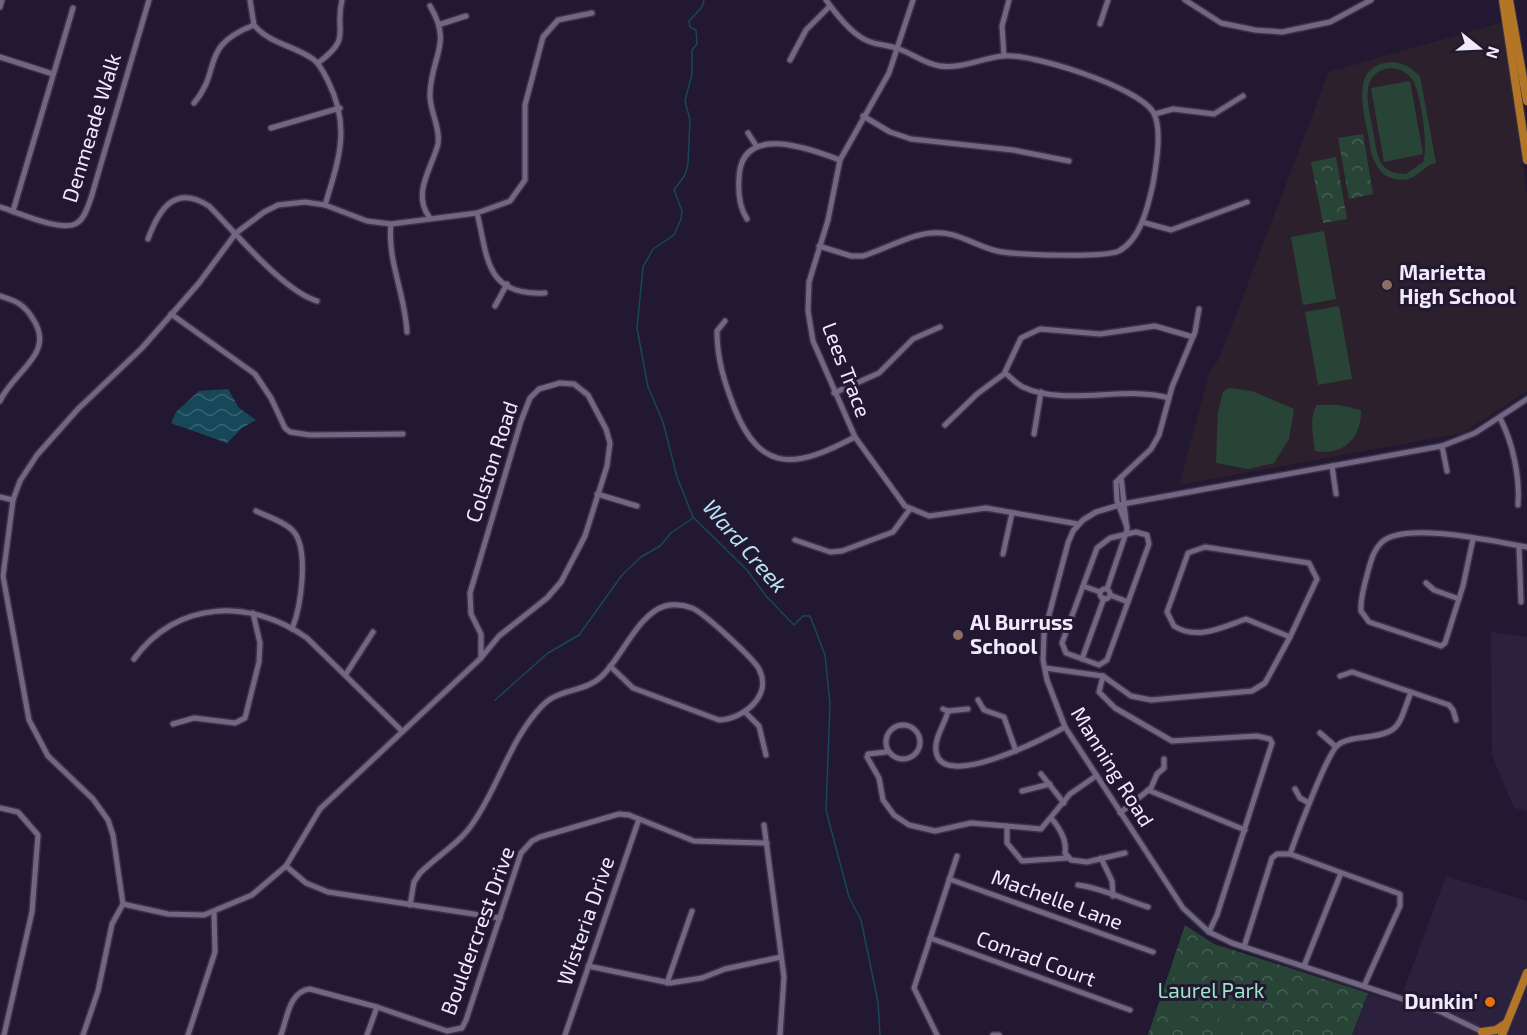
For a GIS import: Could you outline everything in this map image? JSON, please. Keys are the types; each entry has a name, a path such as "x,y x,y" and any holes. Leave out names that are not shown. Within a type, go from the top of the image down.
{"highway":[{"path":"1503,0 1527,160"},
{"path":"1509,0 1527,101"},
{"path":"1502,1035 1527,973"},
{"path":"1485,1034 1506,1023"}],"street":[{"path":"0,6 2,0"},
{"name":"Denmeade Walk","path":"0,207 46,223 70,225 78,222 86,210 149,0"},
{"path":"250,0 254,25 270,40 296,50 318,63 340,108 341,149 325,205"},
{"path":"318,63 338,44 341,35 342,0"},
{"path":"819,246 851,256 863,256 933,232 956,236 995,251 1015,254 1108,254 1128,244 1142,222 1155,172 1158,150 1155,114 1142,99 1122,88 1042,61 1004,56 962,65 940,66 899,49 867,41 826,0"},
{"name":"Lees Trace","path":"910,509 897,496 855,436 834,393 813,341 808,311 811,273 828,220 840,160 885,81 899,49 913,0"},
{"path":"1004,56 1002,26 1009,0"},
{"path":"1100,24 1108,0"},
{"path":"1185,0 1221,23 1255,30 1282,32 1330,22 1371,0"},
{"path":"430,6 441,24 440,44 429,95 438,143 423,183 424,206 430,218"},
{"path":"790,60 806,30 830,6"},
{"path":"13,211 73,8"},
{"path":"83,1035 98,991 112,924 123,903 113,835 108,820 93,799 48,756 29,720 3,576 13,500 20,481 37,455 78,410 125,368 199,283 236,232 279,205 305,202 325,205 367,221 391,224 477,213 504,205 519,192 525,180 525,105 543,37 558,20 592,13"},
{"path":"441,24 466,16"},
{"path":"194,103 202,94 218,49 235,32 254,25"},
{"path":"0,57 53,74"},
{"path":"1155,114 1179,109 1214,114 1243,96"},
{"path":"271,128 340,108"},
{"path":"863,116 890,132 927,142 1013,150 1038,154 1062,162 1069,161"},
{"path":"748,133 757,147"},
{"path":"747,219 741,205 739,171 748,153 757,147 789,144 840,160"},
{"path":"148,239 158,213 166,204 187,198 200,200 209,206 289,285 307,298 317,301"},
{"path":"1142,222 1174,230 1248,202"},
{"path":"477,213 486,262 498,279 526,293 545,293"},
{"path":"391,224 391,255 402,292 407,332"},
{"path":"495,306 507,284"},
{"path":"0,296 26,307 41,331 42,341 37,351 6,388 0,401"},
{"path":"1110,596 1107,589 1127,531 1121,505 1121,477 1154,445 1169,398 1193,337 1199,309"},
{"path":"171,314 255,374 271,398 285,428 290,432 310,435 403,434"},
{"path":"725,321 717,331 719,366 741,425 753,445 769,455 798,459 824,453 855,436"},
{"path":"945,425 977,394 1005,373 1018,341 1037,329 1105,333 1155,326 1193,337"},
{"path":"834,393 879,373 913,339 940,327"},
{"path":"1005,373 1024,388 1041,392 1096,396 1145,393 1169,398"},
{"name":"Colston Road","path":"123,903 168,914 204,915 252,895 286,866 320,809 401,730 481,657 499,636 548,598 561,582 585,536 607,466 610,443 598,412 588,395 574,384 546,386 530,398 521,421 478,560 469,606 481,634 481,657"},
{"path":"1034,434 1041,392"},
{"path":"795,540 830,552 842,550 893,532 910,509 935,516 979,508 1078,524 1096,512 1121,505 1442,446 1475,433 1527,399"},
{"path":"1500,418 1510,445 1518,485 1518,505"},
{"path":"1442,446 1448,471"},
{"path":"1332,466 1336,494"},
{"path":"597,494 637,506"},
{"path":"0,497 13,500"},
{"path":"256,511 288,527 300,543 302,552 300,593 298,614 292,628"},
{"path":"1003,554 1012,513"},
{"name":"Manning Road","path":"1078,524 1068,543 1047,617 1043,647 1052,700 1065,727 1183,908 1209,932 1244,947 1447,1014 1485,1034"},
{"path":"1127,531 1142,532 1149,540 1106,661 1099,664 1066,653 1062,645 1083,586 1098,547 1110,538 1127,531"},
{"path":"1473,539 1459,599 1445,643 1441,646 1369,622 1361,611 1370,564 1381,543 1390,537 1424,533 1473,539 1527,547"},
{"path":"1519,546 1521,602"},
{"path":"1045,668 1103,676 1131,696 1151,700 1252,691 1265,683 1290,638 1317,579 1309,563 1205,547 1188,553 1168,602 1167,612 1174,626 1190,632 1218,630 1246,619 1290,638"},
{"path":"1426,584 1434,590 1459,599"},
{"path":"1083,586 1100,592 1104,598"},
{"path":"1100,592 1107,589"},
{"path":"1104,598 1110,596 1128,602"},
{"path":"1082,659 1104,598"},
{"path":"410,905 414,882 420,873 473,824 527,723 552,698 590,685 610,666 650,614 668,605 692,608 753,659 760,671 762,684 758,699 745,712 728,720 719,720 633,688 610,666"},
{"path":"134,659 154,634 174,623 219,610 229,609 253,613 292,628 346,674 401,730"},
{"path":"173,724 194,718 235,723 245,718 259,662 260,644 253,613"},
{"path":"346,674 373,632"},
{"path":"1340,676 1353,672 1449,705 1456,720"},
{"path":"1103,676 1099,692 1108,703 1172,741 1257,736 1270,739 1269,758 1209,932"},
{"path":"1290,854 1309,803 1335,746 1347,740 1393,731 1398,725 1411,692"},
{"path":"978,700 984,710 1004,717 1016,751"},
{"path":"968,709 946,710 938,737 936,751 940,762 951,768 1016,751 1065,727"},
{"path":"745,712 759,726 766,755"},
{"path":"886,752 886,736 892,728 907,726 918,730 921,736 913,756 903,759 886,752 868,754 867,760 879,778 883,800 900,820 918,829 935,831 971,823 1037,830 1052,819 1070,794 1096,776"},
{"path":"1320,733 1335,746"},
{"path":"1120,813 1148,790 1164,768 1164,759"},
{"path":"1041,774 1064,803"},
{"path":"1022,791 1050,784"},
{"path":"1295,789 1300,798 1309,803"},
{"path":"1148,790 1245,830"},
{"path":"0,808 18,812 38,835 32,912 4,1035"},
{"name":"Bouldercrest Drive","path":"281,1035 294,998 304,990 377,1007 447,1030 462,1028 521,853 532,841 612,816 629,815 694,841 767,843"},
{"name":"Wisteria Drive","path":"565,1035 639,819"},
{"path":"1052,819 1060,829 1067,858"},
{"path":"764,825 781,957 784,1005 780,1035"},
{"path":"1006,826 1007,843 1020,860 1067,858 1080,863 1125,852"},
{"path":"1244,947 1272,858 1277,854 1290,854 1400,894 1400,906 1364,986"},
{"path":"937,1035 914,988 957,856"},
{"path":"1101,858 1112,881 1113,896"},
{"path":"286,866 306,883 328,892 500,918"},
{"path":"1304,966 1341,873"},
{"name":"Machelle Lane","path":"949,879 1153,952"},
{"path":"1078,885 1095,888 1148,907"},
{"path":"667,983 692,911"},
{"path":"188,1035 215,952 214,912"},
{"name":"Conrad Court","path":"930,938 1130,1010"},
{"path":"588,966 667,983 702,978 725,969 781,957"},
{"path":"367,1035 377,1007"},
{"path":"993,1035 999,1035"}],"shaded area":[{"name":"Marietta High School","path":"1503,22 1527,196 1527,391 1463,433 1179,485 1210,371 1219,359 1329,72"},
{"path":"1491,632 1527,637 1527,811 1514,808 1492,755"},
{"path":"1446,876 1527,901 1527,1035 1353,1035 1368,993 1399,1003"}],"green space":[{"path":"1395,62 1407,66 1420,76 1436,163 1408,179 1389,178 1384,175 1377,166 1372,153 1363,108 1363,86 1366,76 1381,64","holes":["1391,68 1406,73 1412,79 1423,120 1425,145 1423,162 1406,174 1392,172 1381,163 1368,101 1369,83 1373,76"]},
{"path":"1410,81 1423,154 1384,162 1371,88"},
{"path":"1363,134 1373,194 1349,199 1338,138"},
{"path":"1336,157 1347,219 1323,223 1311,162"},
{"path":"1324,231 1336,299 1303,305 1291,237"},
{"path":"1339,306 1352,379 1318,385 1305,312"},
{"path":"1229,388 1252,391 1294,409 1289,439 1274,463 1248,469 1216,463 1218,412 1223,392"},
{"path":"1317,405 1339,405 1361,410 1358,429 1354,437 1342,448 1325,452 1315,451 1312,421"},
{"name":"Laurel Park","path":"1185,925 1214,944 1368,993 1352,1035 1148,1035"},
{"path":"1179,965 1203,973 1195,995 1172,986"},
{"path":"1211,966 1235,975 1227,996 1204,988"},
{"path":"1238,981 1262,990 1254,1011 1231,1003"},
{"path":"1172,995 1195,1003 1188,1024 1164,1016"},
{"path":"1223,1009 1246,1017 1240,1035 1229,1035 1215,1030"}],"water":[{"path":"228,389 239,408 256,420 242,428 227,443 171,423 176,412 199,391"}],"waterway":[{"name":"Ward Creek","path":"704,0 702,7 689,21 690,27 696,30 697,44 692,50 692,74 685,101 690,120 688,164 685,175 674,190 682,211 681,219 674,235 653,249 643,267 637,328 648,387 663,422 677,477 693,517 747,570 766,596 794,625 803,616 810,616 825,655 830,704 826,810 849,897 861,920 878,1002 880,1035"},
{"path":"495,700 548,653 579,635 622,575 641,557 660,546 671,533 693,518"}],"place":[{"name":"Marietta High School","path":"1387,285"},
{"name":"Al Burruss School","path":"958,635"},
{"name":"Dunkin'","path":"1490,1002"}]}
